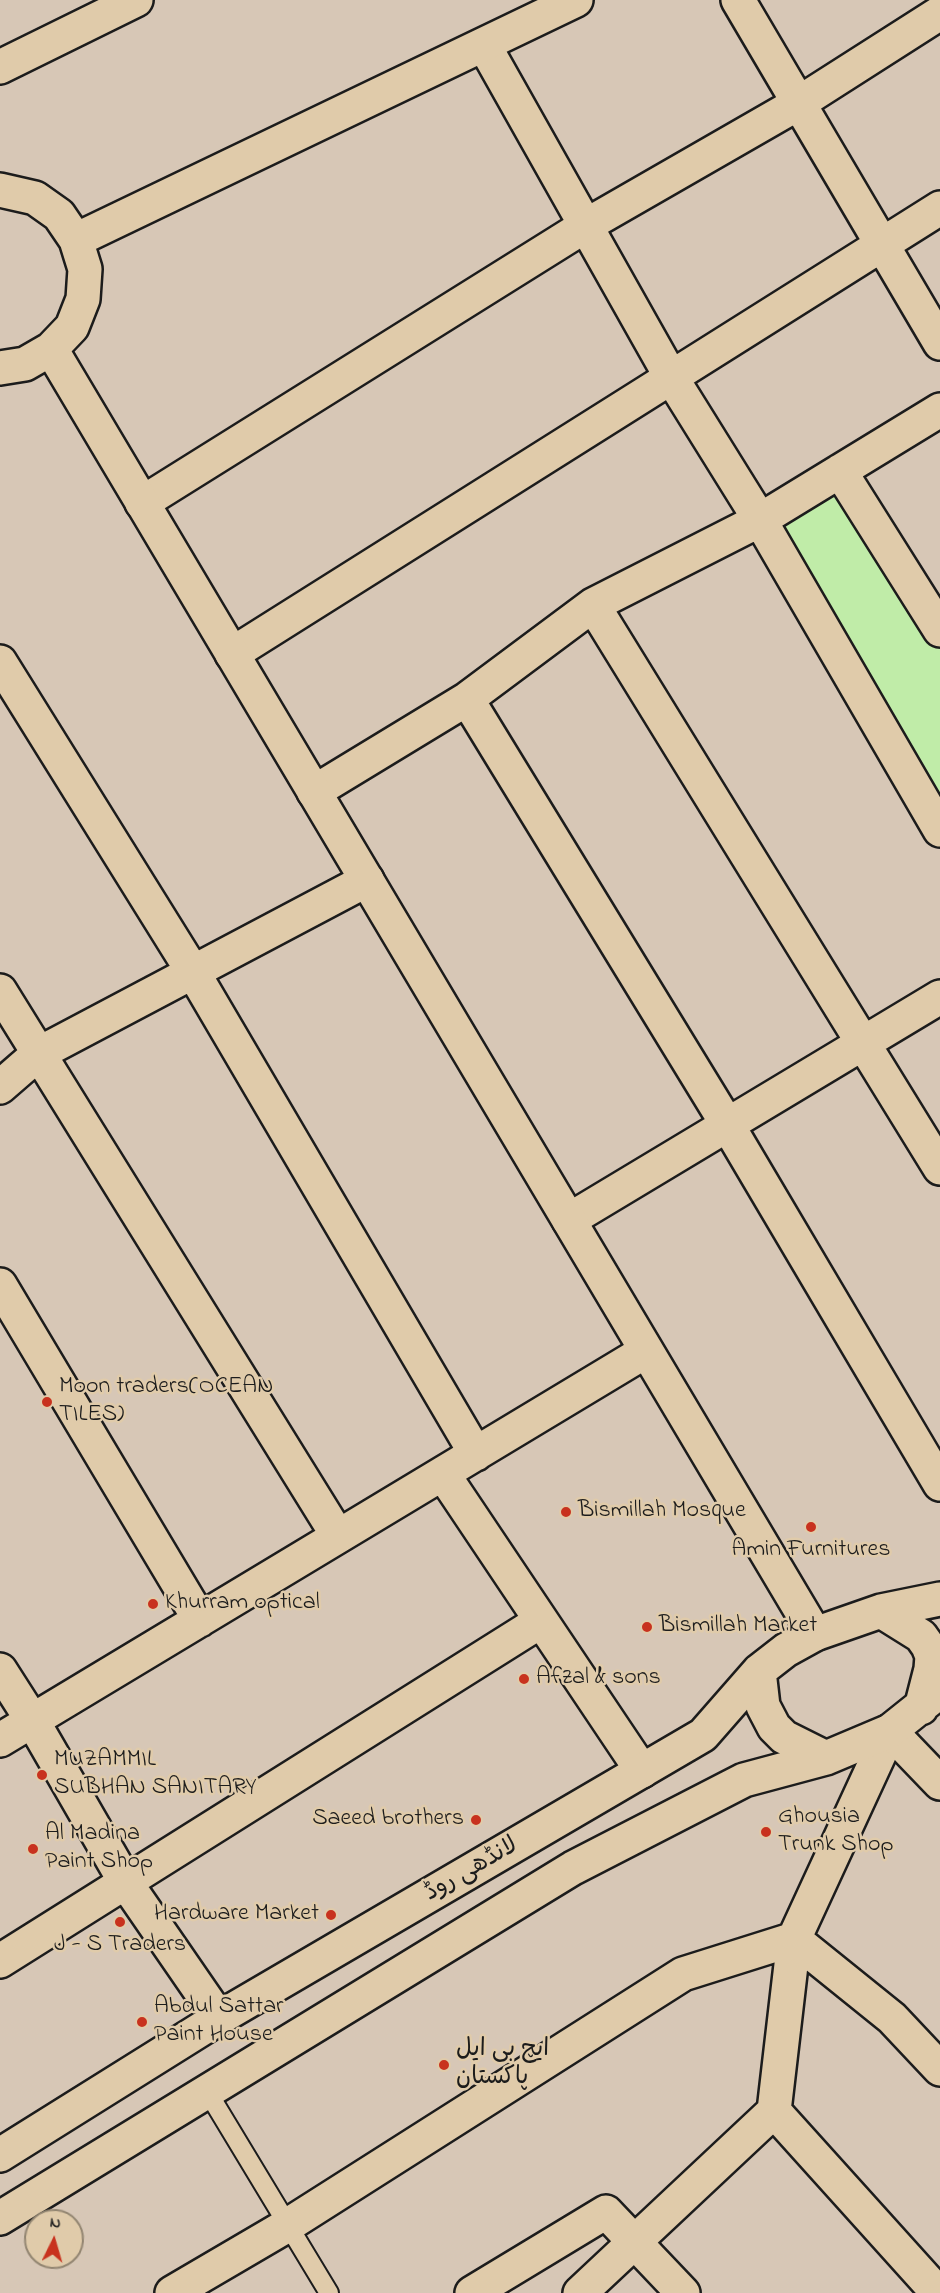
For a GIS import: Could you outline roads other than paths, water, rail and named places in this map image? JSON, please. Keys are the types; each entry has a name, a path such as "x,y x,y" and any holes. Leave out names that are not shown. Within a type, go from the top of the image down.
{"street":[{"path":"0,67 136,0"},
{"path":"76,240 576,0"},
{"path":"738,0 940,344"},
{"path":"142,503 585,225 799,103 940,13"},
{"path":"484,45 671,377 760,520 940,830"},
{"path":"0,190 35,198 59,216 76,240 85,269 83,299 72,327 51,350 25,364 0,368"},
{"path":"232,654 940,208"},
{"path":"51,350 815,1634"},
{"path":"314,792 467,699 593,605 760,520 940,410"},
{"path":"840,471 940,630"},
{"path":"593,605 940,1168"},
{"path":"0,662 193,972 476,1454"},
{"path":"467,699 727,1124 940,1484"},
{"path":"0,1087 38,1054 367,880"},
{"path":"0,990 338,1536"},
{"path":"569,1220 940,997"},
{"path":"0,1285 200,1620"},
{"path":"0,1740 646,1351"},
{"path":"443,1474 642,1771"},
{"name":"لانڈھی روڈ","path":"0,2155 219,2019 703,1735 759,1671 786,1650 815,1634 881,1611 940,1599"},
{"path":"881,1611 921,1636 928,1646 932,1656 931,1699"},
{"path":"0,1960 541,1621"},
{"path":"0,1670 32,1720 126,1883 219,2019"},
{"path":"759,1671 763,1706 774,1727 784,1737 826,1758"},
{"name":"لانڈھی روڈ","path":"0,2218 573,1868 744,1780 826,1758 890,1731 931,1699"},
{"path":"580,2293 774,2111 794,1939 890,1731 940,1783"},
{"path":"794,1939 892,2018 940,2069"},
{"path":"172,2293 288,2225 683,1974 794,1939"},
{"path":"774,2111 938,2293"},
{"path":"472,2293 606,2212 683,2293"}],"lane":[{"path":"207,2091 329,2293"}],"place":[{"name":"Moon traders(OCEAN TILES)","path":"47,1402"},
{"name":"Bismillah Mosque","path":"566,1512"},
{"name":"Amin Furnitures","path":"811,1527"},
{"name":"Khurram optical","path":"153,1604"},
{"name":"Bismillah Market","path":"647,1627"},
{"name":"Afzal & sons","path":"524,1679"},
{"name":"MUZAMMIL SUBHAN SANITARY","path":"42,1775"},
{"name":"Saeed brothers","path":"476,1820"},
{"name":"Ghousia Trunk Shop","path":"766,1832"},
{"name":"Al Madina Paint Shop","path":"33,1849"},
{"name":"Hardware Market","path":"331,1915"},
{"name":"J - S Traders","path":"120,1922"},
{"name":"Abdul Sattar Paint House","path":"142,2022"},
{"name":"ایچ بی ایل پاکستان","path":"444,2065"}]}
